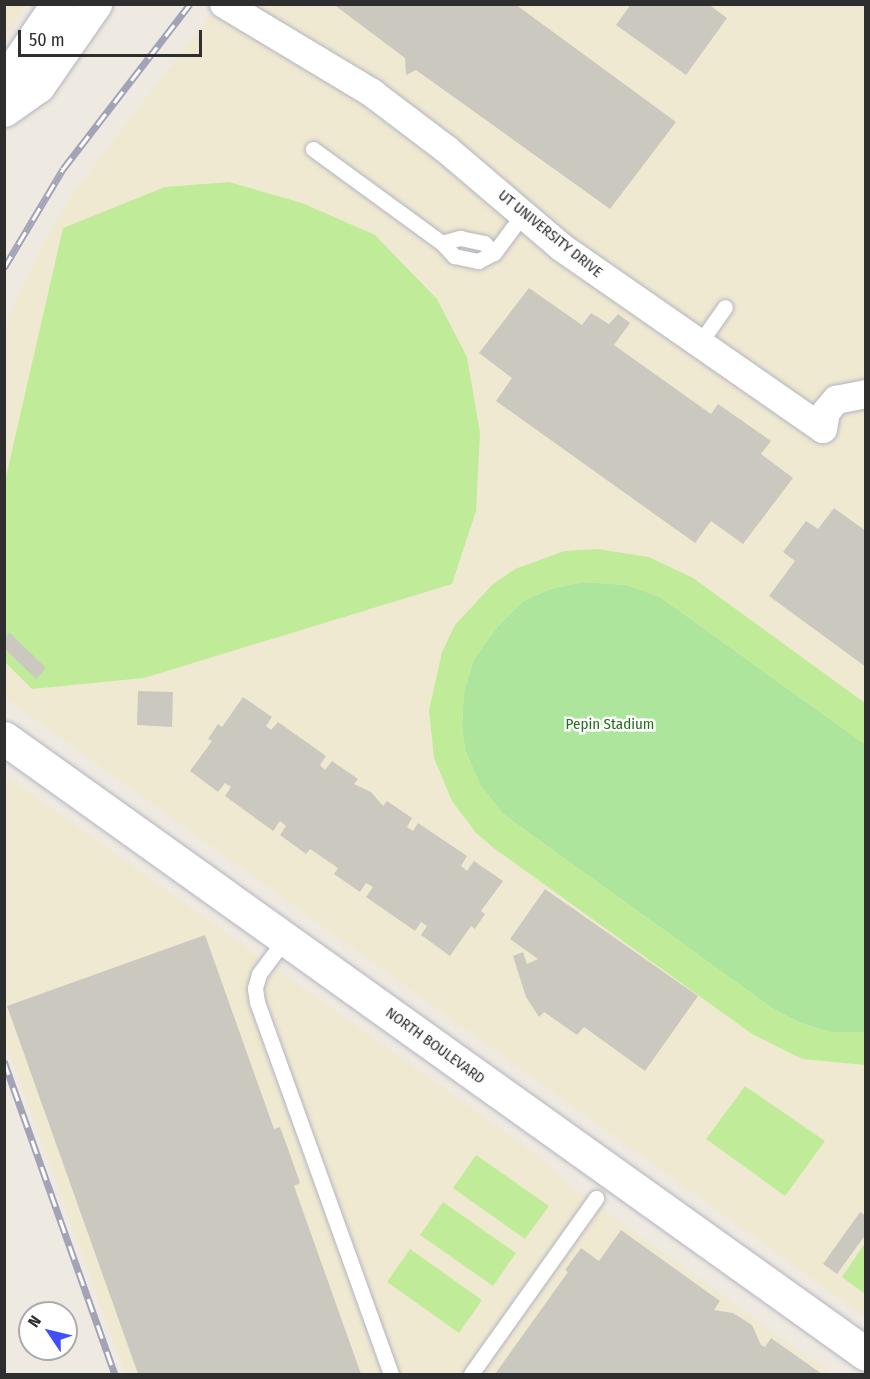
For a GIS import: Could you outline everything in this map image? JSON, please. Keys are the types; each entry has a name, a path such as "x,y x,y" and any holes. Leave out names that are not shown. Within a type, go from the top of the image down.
{"street":[{"path":"4,108 20,58 57,4"},
{"path":"4,108 38,86 95,4"},
{"name":"UT UNIVERSITY DRIVE","path":"224,4 372,93 446,149 561,247 823,429 826,411 836,400 866,394"},
{"name":"NORTH BOULEVARD","path":"4,738 866,1354"}],"lane":[{"path":"313,149 442,243 454,256 478,261 494,253 523,214"},
{"path":"699,344 725,307"},
{"path":"285,939 259,974 255,988 257,1002 391,1374"},
{"path":"471,1374 596,1198"}],"shaded area":[{"path":"4,5 27,5 5,37"},
{"path":"218,5 865,5 865,1317 5,698 5,324 44,241 74,191"},
{"path":"5,775 540,1157 574,1188 832,1374 125,1374 5,1042"}],"green space":[{"path":"229,182 302,203 375,235 437,299 467,357 480,433 476,511 452,584 144,678 32,689 5,662 5,481 63,228 165,187"},
{"path":"597,549 649,557 693,578 865,703 865,744 660,597 627,585 582,582 550,589 523,601 497,627 474,659 464,691 462,724 465,750 480,785 502,813 772,1008 800,1023 830,1032 865,1032 865,1065 802,1059 752,1034 495,849 476,833 452,801 434,758 429,710 442,652 455,625 492,585 515,569 564,551"},
{"name":"Pepin Stadium","path":"582,582 627,585 660,597 865,744 865,1032 830,1032 800,1023 772,1008 502,813 480,785 465,750 462,724 464,691 474,659 497,627 523,601 550,589"},
{"path":"745,1086 825,1141 785,1196 706,1139"},
{"path":"476,1155 549,1206 525,1239 453,1188"},
{"path":"443,1202 516,1253 493,1286 420,1235"},
{"path":"865,1243 865,1294 842,1277"},
{"path":"410,1249 482,1300 459,1333 387,1282"}],"building":[{"path":"333,4 515,4 676,122 610,209 416,70 406,75 405,58"},
{"path":"631,4 708,4 727,18 686,75 616,25"},
{"path":"529,288 582,325 591,313 609,324 618,314 630,323 614,345 711,414 718,404 771,441 761,454 793,478 743,544 711,521 695,543 496,401 512,378 479,353"},
{"path":"834,508 866,531 866,667 769,596 795,561 783,552 806,521 818,529"},
{"path":"10,633 46,668 36,679 4,648 4,638"},
{"path":"138,691 173,692 172,727 137,725"},
{"path":"243,697 272,717 266,726 271,730 278,722 326,756 320,765 325,770 332,761 358,779 354,784 371,792 383,806 387,801 412,818 407,827 413,831 418,823 467,856 461,866 467,871 474,861 503,881 481,911 485,914 475,929 471,926 450,956 421,935 427,926 421,922 415,931 366,897 373,887 366,883 360,892 334,874 338,868 310,849 306,854 280,835 286,826 280,821 273,831 225,796 231,787 225,783 218,792 190,771 212,741 208,739 218,724 222,727"},
{"path":"545,889 698,996 645,1071 584,1027 577,1035 544,1012 539,1017 526,997 513,956 523,952 527,964 538,959 510,939"},
{"path":"205,935 274,1129 280,1127 292,1160 300,1183 294,1186 361,1374 138,1374 7,1006"},
{"path":"860,1212 866,1216 866,1234 837,1274 823,1264"},
{"path":"621,1230 720,1301 714,1310 733,1313 752,1325 761,1345 765,1347 771,1338 822,1374 495,1374 568,1272 565,1270 581,1248 599,1261"}],"railway":[{"path":"4,268 63,169 190,4"},
{"path":"4,1061 115,1374"}]}
